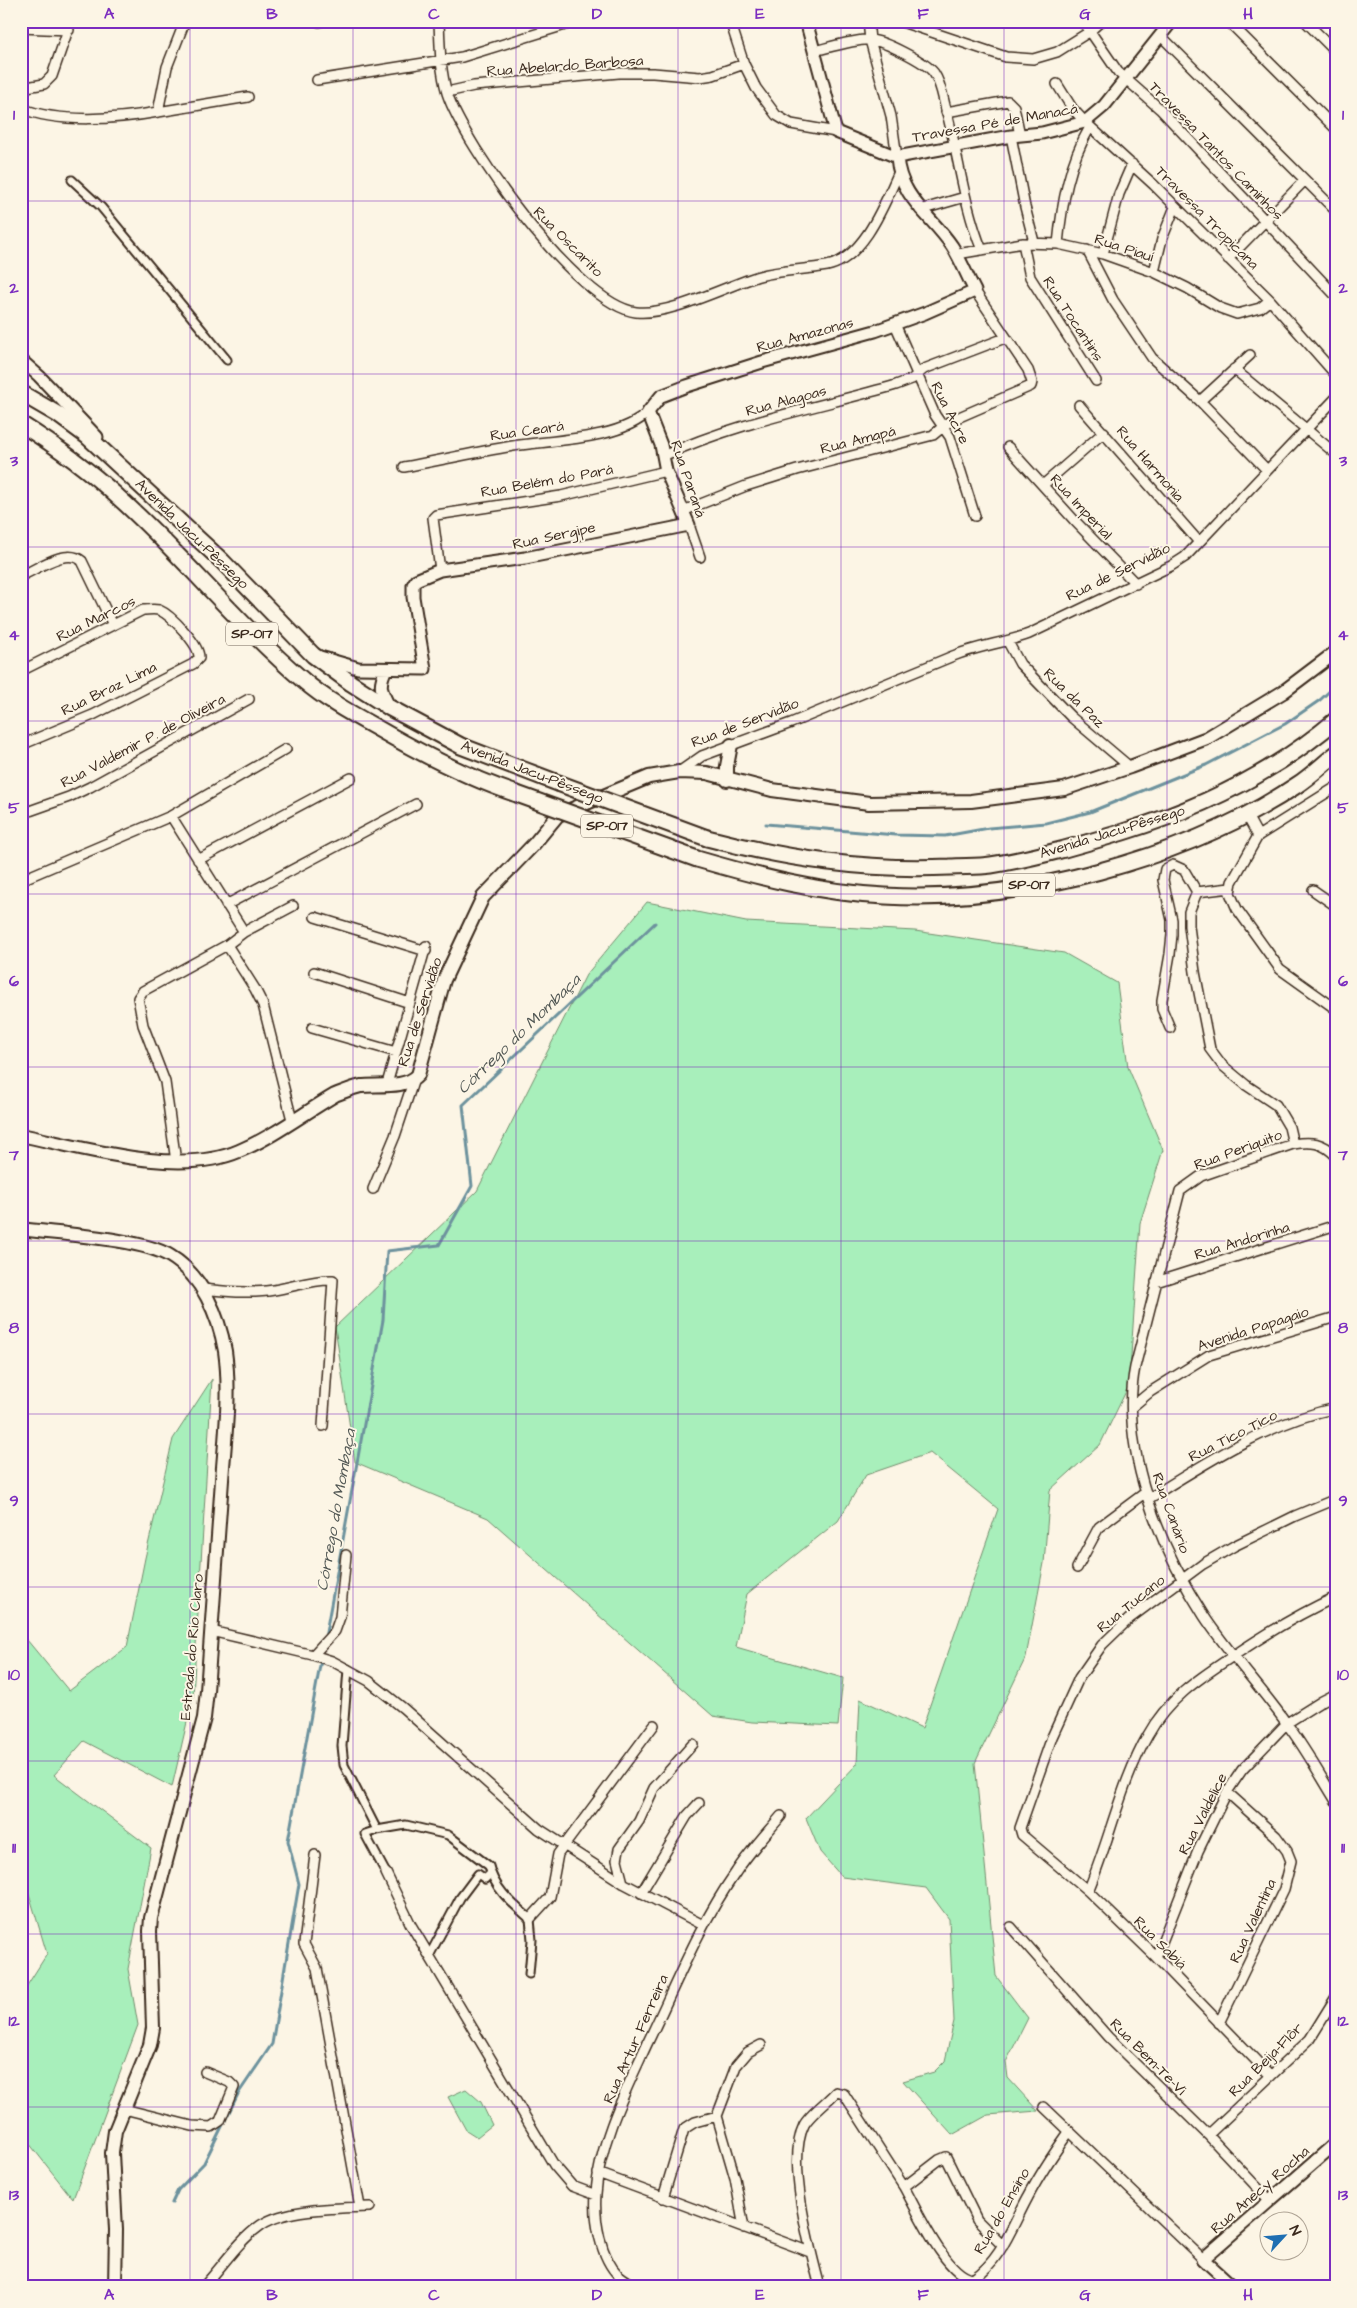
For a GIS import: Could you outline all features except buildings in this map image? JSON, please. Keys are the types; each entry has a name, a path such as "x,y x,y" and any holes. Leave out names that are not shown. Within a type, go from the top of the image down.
{"highway":[{"name":"Avenida Jacu-Pêssego","path":"21,393 57,414 87,436 222,562 313,654 390,708 461,746 707,838 761,852 830,864 920,868 990,865 1062,850 1176,815 1226,794 1313,740 1336,720"},
{"name":"Avenida Jacu-Pêssego","path":"21,424 64,451 119,497 259,641 305,682 341,708 423,755 488,784 697,859 774,881 828,890 885,896 947,897 1021,887 1074,877 1130,862 1183,844 1246,814 1298,784 1336,754"}],"main road":[{"path":"680,772 707,773 727,780 772,790 869,803 972,801 1064,789 1207,738 1283,692 1336,652"},
{"path":"727,780 727,766 731,745"},
{"name":"Rua de Servidão","path":"21,1135 140,1159 176,1162 212,1159 240,1151 335,1095 349,1090 414,1080 418,1076 444,980 483,897 534,844 558,815 649,777 680,772"},
{"name":"Estrada do Rio Claro","path":"21,1229 106,1240 154,1250 169,1255 183,1265 203,1289 219,1329 227,1379 204,1718 151,1918 153,2028 150,2045 115,2131 112,2153 116,2230 115,2287"}],"street":[{"path":"158,112 167,67 185,21"},
{"name":"Rua Oscarito","path":"439,21 447,92 460,122 519,212 580,277 605,297 635,312 651,311 680,304 769,273 840,262 850,256 879,215 898,174"},
{"path":"317,80 442,61 482,52 578,21"},
{"path":"730,21 744,64 756,88 783,121 800,127 836,132 897,156"},
{"path":"806,21 836,132"},
{"path":"868,21 870,40 887,99 897,156 898,174 920,210 949,242 957,254 975,291 1005,338"},
{"path":"899,21 1006,57 1021,59 1047,56 1089,32 1101,21"},
{"name":"Travessa Tantos Caminhos","path":"1083,21 1111,64 1160,109 1264,222 1336,296"},
{"name":"Travessa Pé de Manacá","path":"897,156 1016,135 1042,133 1088,125 1172,21"},
{"path":"1228,21 1336,129"},
{"path":"1305,21 1336,52"},
{"path":"21,28 70,25 52,76 44,84 21,88"},
{"path":"1161,36 1336,210"},
{"path":"814,51 870,40 901,51 928,66 937,79 956,145 965,197 982,250"},
{"name":"Rua Abelardo Barbosa","path":"447,92 474,86 619,73 713,75 744,64"},
{"name":"Travessa Tropicana","path":"1057,84 1072,108 1088,125 1132,164 1270,300 1336,375"},
{"path":"21,108 56,116 118,117 248,97"},
{"path":"946,112 1008,101 1014,107 1025,207 1034,242"},
{"path":"1058,244 1066,189 1078,149 1088,125"},
{"path":"1103,254 1121,187 1132,164"},
{"path":"72,180 101,207 227,360"},
{"path":"1228,259 1305,180"},
{"path":"920,210 965,197"},
{"path":"1154,272 1162,239 1175,207"},
{"name":"Rua Piauí","path":"957,254 1023,243 1058,244 1103,254 1154,272 1187,288 1220,308 1237,314 1260,308 1270,300"},
{"name":"Rua Tocantins","path":"1023,243 1030,277 1034,286 1096,381"},
{"path":"1087,250 1113,300 1152,358 1200,401 1267,470"},
{"name":"Rua Amazonas","path":"648,412 661,396 687,386 762,362 824,346 895,324 975,291"},
{"name":"Rua Acre","path":"895,324 935,415 950,437 975,516"},
{"name":"Rua Alagoas","path":"663,456 698,441 757,422 896,385 921,371 1005,338"},
{"name":"Rua Amapá","path":"683,511 742,488 797,470 933,435 950,421 1022,392 1032,384 1028,370 1005,338"},
{"path":"1200,401 1250,355"},
{"path":"21,360 76,414 124,469"},
{"path":"1234,369 1336,454"},
{"name":"Rua de Servidão","path":"680,772 702,756 791,724 974,647 1008,642 1152,577 1185,557 1336,398"},
{"name":"Rua Harmonia","path":"1079,404 1200,542"},
{"name":"Rua Paraná","path":"648,412 663,456 666,471 689,525 700,557"},
{"name":"Rua Ceará","path":"404,467 515,446 600,434 631,424 648,412"},
{"path":"1043,485 1104,432"},
{"name":"Rua Imperial","path":"1008,447 1136,584"},
{"name":"Rua Belém do Pará","path":"440,570 433,518 438,514 561,496 666,471"},
{"name":"Rua Sergipe","path":"386,669 425,669 413,586 416,580 425,575 440,570 525,558 689,525"},
{"path":"21,576 66,556 78,557 82,561 113,625"},
{"name":"Rua Marcos","path":"21,671 143,610 161,611 181,629 199,650"},
{"name":"Rua da Paz","path":"1008,642 1020,664 1071,717 1130,767"},
{"name":"Rua Braz Lima","path":"21,744 93,714 193,664 199,658 199,650"},
{"path":"313,654 358,668 386,669 381,680 380,689 390,708"},
{"name":"Rua Valdemir P. de Oliveira","path":"21,814 69,797 90,787 249,699"},
{"path":"21,880 171,816 286,749"},
{"path":"198,860 351,778"},
{"path":"1333,792 1280,821 1258,836 1230,888 1230,893 1237,909 1280,968 1336,1009"},
{"path":"226,905 416,804"},
{"path":"1246,814 1258,836"},
{"path":"171,816 244,932"},
{"path":"1170,1028 1162,1009 1172,935 1172,920 1163,880 1165,870 1173,865 1184,870 1198,892"},
{"path":"1198,892 1230,888"},
{"path":"1313,890 1336,906"},
{"path":"1198,892 1189,912 1189,926 1195,972 1210,1049 1222,1065 1246,1085 1276,1105 1289,1127 1293,1144"},
{"path":"176,1162 165,1082 143,1025 138,998 143,991 227,945 244,932 293,906"},
{"path":"315,917 426,948 387,1084"},
{"path":"227,945 256,989 263,1005 292,1120"},
{"path":"314,972 410,1003"},
{"path":"312,1028 396,1052"},
{"path":"373,1189 395,1136 414,1080"},
{"name":"Rua Periquito","path":"1180,1191 1201,1176 1293,1144 1308,1141 1318,1143 1336,1156"},
{"name":"Rua Canário","path":"1180,1191 1133,1376 1132,1407 1137,1454 1147,1495 1164,1542 1183,1580 1205,1617 1233,1656 1287,1723 1336,1800"},
{"name":"Rua Andorinha","path":"1156,1282 1336,1226"},
{"path":"203,1289 251,1292 333,1280 323,1426"},
{"name":"Avenida Papagaio","path":"1132,1407 1150,1392 1209,1355 1336,1318"},
{"name":"Rua Tico Tico","path":"1077,1568 1099,1527 1147,1495 1247,1440 1293,1421 1336,1408"},
{"name":"Rua Tucano","path":"1022,1836 1020,1828 1052,1736 1079,1678 1102,1645 1122,1626 1202,1564 1295,1516 1336,1499"},
{"path":"313,1655 335,1631 340,1617 346,1555"},
{"path":"1088,1891 1101,1862 1134,1766 1148,1735 1166,1708 1189,1686 1268,1632 1336,1597"},
{"path":"211,1631 313,1655 348,1669 369,1681 403,1708 518,1812 623,1884 703,1925"},
{"path":"348,1669 342,1746 344,1764 378,1830"},
{"name":"Rua Valdelice","path":"1156,1957 1198,1852 1227,1792 1242,1770 1287,1723 1336,1694"},
{"path":"530,1919 550,1897 558,1854 566,1846 654,1725"},
{"path":"623,1884 617,1860 619,1849 639,1821 654,1788 693,1744"},
{"name":"Rua Valentina","path":"1219,2023 1284,1889 1291,1861 1287,1851 1276,1836 1227,1792"},
{"path":"641,1893 687,1816 699,1802"},
{"name":"Rua Artur Ferreira","path":"635,2287 619,2275 607,2257 599,2231 596,2195 598,2173 613,2124 630,2081 703,1925 737,1870 781,1816"},
{"path":"529,1974 532,1940 530,1919 502,1894 490,1874 489,1866 448,1835 406,1825 365,1834 411,1925 554,2165 572,2186 596,2195"},
{"name":"Rua Sabiá","path":"1022,1836 1088,1891 1156,1957 1271,2076"},
{"path":"316,1855 304,1944 317,1968 360,2207"},
{"path":"429,1956 460,1898 478,1874 485,1879 490,1874"},
{"name":"Rua Bem-Te-Vi","path":"1012,1927 1108,2037 1208,2135 1270,2201"},
{"name":"Rua Beija-Flôr","path":"1208,2135 1310,2039 1336,1997"},
{"path":"744,2228 735,2178 717,2116 736,2066 742,2058 761,2045"},
{"path":"124,2109 192,2126 211,2127 220,2121 234,2088 230,2082 205,2072"},
{"path":"820,2287 810,2252 798,2170 799,2147 804,2125 836,2092 844,2094 904,2187 939,2160 946,2157 977,2220 1003,2246"},
{"path":"1044,2107 1203,2260 1234,2287"},
{"path":"663,2198 684,2129 695,2122 717,2116"},
{"name":"Rua do Ensino","path":"904,2187 939,2249 955,2269 966,2278 973,2278 982,2273 994,2260 1037,2179 1069,2132"},
{"name":"Rua Anecy Rocha","path":"1203,2260 1336,2142"},
{"path":"598,2173 810,2252"},
{"path":"203,2287 244,2239 261,2225 274,2219 295,2214 370,2206"}],"green space":[{"path":"647,902 746,922 915,931 1064,953 1117,983 1128,1067 1163,1150 1140,1223 1129,1385 1100,1445 1050,1490 1044,1563 1026,1657 975,1763 996,1976 1028,2018 1006,2062 1008,2078 1038,2111 988,2115 952,2135 903,2081 934,2072 945,2061 954,2021 949,1919 926,1888 842,1877 820,1852 806,1818 857,1764 860,1699 922,1728 998,1509 930,1453 866,1475 838,1521 747,1594 736,1647 843,1678 838,1726 752,1722 713,1716 488,1518 355,1462 335,1327 477,1191 586,975"},
{"path":"212,1379 193,1696 172,1787 84,1741 54,1775 151,1848 128,1969 138,2025 73,2199 21,2133 21,1995 47,1954 24,1877 21,1876 21,1640 27,1640 69,1691 127,1647 145,1558 173,1439"},
{"path":"466,2089 481,2102 492,2125 477,2137 466,2130 448,2097"}],"waterway":[{"path":"766,824 896,835 945,836 989,828 1046,823 1090,812 1206,765 1285,724 1320,700 1336,685"},
{"name":"Córrego do Mombaça","path":"325,1638 383,1320 387,1251 439,1245 472,1186 463,1105 655,923"},
{"name":"Córrego do Mombaça","path":"172,2203 178,2190 204,2163 238,2094 272,2044 299,1884 288,1841 323,1649"}]}
